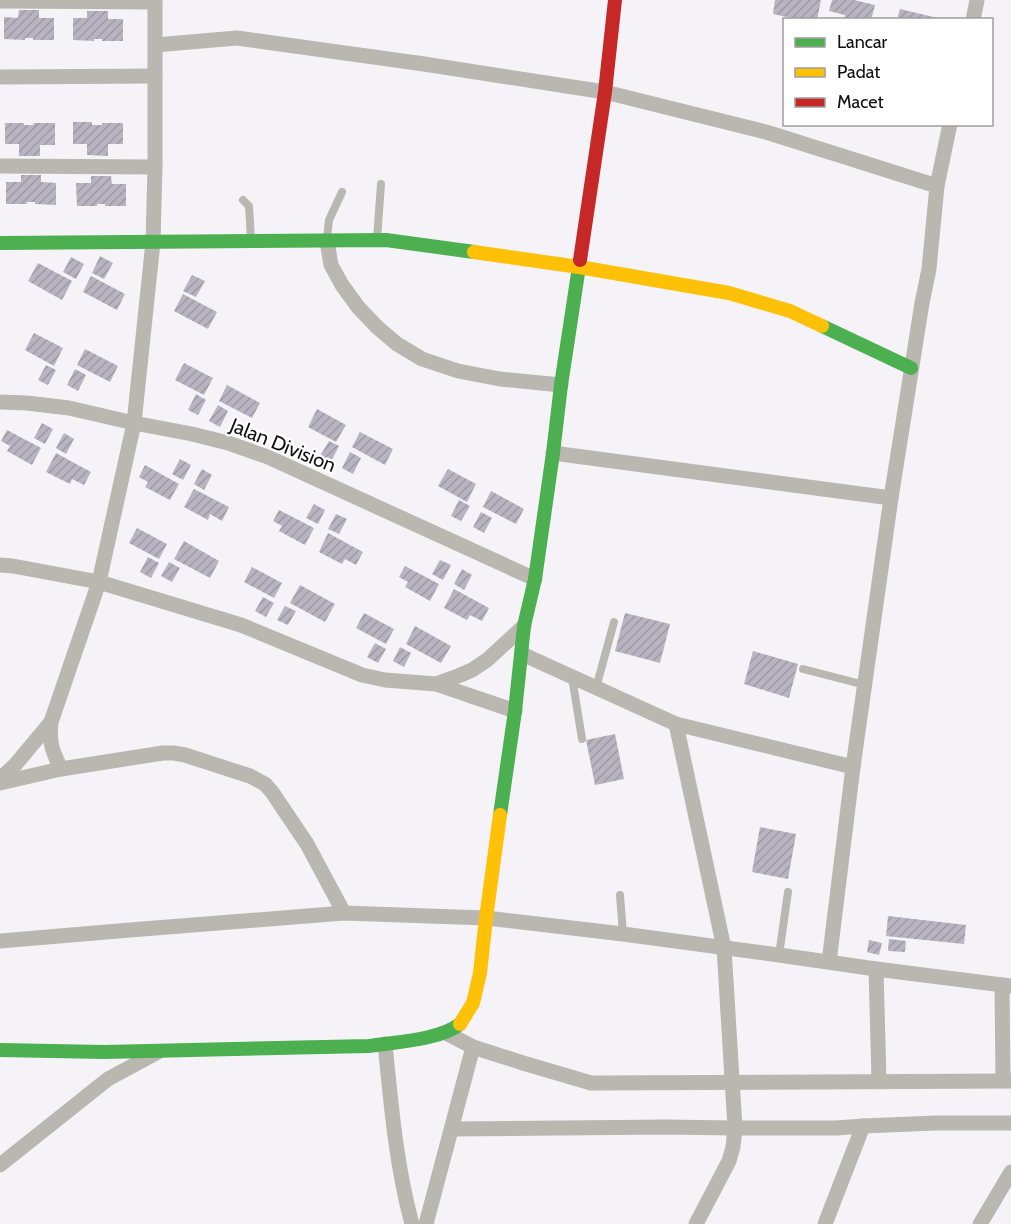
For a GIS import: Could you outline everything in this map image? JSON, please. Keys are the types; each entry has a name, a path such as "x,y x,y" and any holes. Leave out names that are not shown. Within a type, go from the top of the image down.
{"street":[{"path":"0,1050 104,1052 369,1046 446,1033 459,1025 472,1003 480,973 524,626 535,579 561,385 605,92 615,0"},
{"path":"973,18 977,0"},
{"path":"0,1 155,1 153,242 134,423 99,582 51,722 52,751 62,769"},
{"path":"155,45 237,38 605,92 766,132 937,186"},
{"path":"0,77 155,76"},
{"path":"829,962 853,767 891,498 929,269 937,186 950,126"},
{"path":"0,166 155,167"},
{"path":"0,243 386,240 579,267 729,292 790,311 911,368"},
{"path":"327,241 331,265 342,285 358,307 397,344 422,359 458,371 500,379 561,385"},
{"name":"Jalan Division","path":"0,402 69,408 219,441 268,457 535,579"},
{"path":"553,453 891,498"},
{"path":"0,565 99,582 241,625 362,675 385,680 436,684 515,711"},
{"path":"436,684 472,670 487,660 524,626"},
{"path":"522,654 676,724 853,767"},
{"path":"0,781 51,722"},
{"path":"676,724 724,948 735,1128 729,1161 696,1224"},
{"path":"0,781 164,753 174,753 207,762 258,779 272,792 307,844 344,913"},
{"path":"0,941 344,913 486,918 1006,985 1007,1081 591,1083 473,1047 446,1033"},
{"path":"876,969 879,1081"},
{"path":"385,1044 392,1117 405,1200 412,1224"},
{"path":"426,1224 473,1047"},
{"path":"0,1165 108,1079 162,1050"},
{"path":"104,1052 108,1079"},
{"path":"452,1128 836,1128 936,1123 1011,1123"},
{"path":"825,1224 863,1126"},
{"path":"980,1224 1011,1172"}],"lane":[{"path":"377,240 381,184"},
{"path":"327,241 329,220 342,192"},
{"path":"243,200 249,206 251,241"},
{"path":"596,688 614,622"},
{"path":"803,669 865,685"},
{"path":"572,677 582,739"},
{"path":"779,955 788,892"},
{"path":"620,895 623,934"}],"building":[{"path":"775,0 821,0 817,18 792,18 773,14"},
{"path":"832,0 854,0 875,5 872,18 844,18 845,15 829,11"},
{"path":"900,9 938,18 898,18"},
{"path":"19,10 39,10 39,18 54,18 54,40 4,39 4,17 18,18"},
{"path":"87,11 108,11 108,19 123,19 123,41 73,40 73,18 87,18"},
{"path":"73,122 92,122 92,125 123,123 123,144 108,144 108,156 87,155 87,144 73,144"},
{"path":"5,123 33,125 34,123 55,123 55,145 40,145 40,156 19,156 19,144 5,144"},
{"path":"21,175 41,175 41,182 56,183 56,205 35,204 35,202 6,204 6,182 21,182"},
{"path":"91,176 111,176 112,184 126,184 126,206 97,204 97,206 77,206 76,183 91,183"},
{"path":"100,256 113,263 104,279 92,273"},
{"path":"71,257 84,264 76,279 63,272"},
{"path":"38,263 72,281 62,300 28,281"},
{"path":"192,275 205,281 196,297 183,291"},
{"path":"91,276 125,294 117,310 83,292"},
{"path":"183,294 217,312 208,329 174,311"},
{"path":"34,333 63,348 54,366 25,350"},
{"path":"85,349 118,366 110,382 77,365"},
{"path":"184,363 213,378 204,395 175,380"},
{"path":"46,365 56,370 48,385 38,380"},
{"path":"75,369 86,375 78,391 67,385"},
{"path":"227,385 260,403 252,418 219,401"},
{"path":"196,394 206,400 198,415 188,410"},
{"path":"218,405 228,411 220,427 209,421"},
{"path":"317,409 346,425 336,442 308,427"},
{"path":"42,423 53,429 45,444 34,438"},
{"path":"7,430 41,448 32,465 7,451 10,446 1,441"},
{"path":"360,432 393,449 385,465 352,447"},
{"path":"64,433 74,439 66,454 56,448"},
{"path":"329,441 339,446 331,462 320,456"},
{"path":"350,452 361,458 353,474 342,468"},
{"path":"56,453 91,472 84,485 72,479 70,484 46,472"},
{"path":"180,459 191,465 183,480 172,474"},
{"path":"145,465 179,484 170,500 145,487 148,482 139,477"},
{"path":"202,469 212,475 204,490 194,484"},
{"path":"448,469 476,484 467,502 438,486"},
{"path":"194,489 229,507 222,521 210,514 208,520 184,507"},
{"path":"491,491 524,509 516,524 483,507"},
{"path":"459,500 470,506 461,521 451,516"},
{"path":"314,504 325,510 318,524 306,518"},
{"path":"279,510 314,528 305,545 279,531 282,526 273,521"},
{"path":"481,512 492,518 484,533 473,527"},
{"path":"336,514 347,519 339,534 328,529"},
{"path":"137,528 167,544 159,559 129,543"},
{"path":"328,533 363,552 356,565 345,559 342,564 319,552"},
{"path":"184,541 219,561 210,578 174,559"},
{"path":"148,557 159,563 151,578 140,572"},
{"path":"440,560 451,565 443,580 432,574"},
{"path":"169,562 180,568 172,582 161,576"},
{"path":"405,566 439,584 430,601 405,587 408,582 399,577"},
{"path":"252,567 282,583 274,598 244,582"},
{"path":"462,569 472,575 464,590 454,584"},
{"path":"300,585 335,604 325,622 290,603"},
{"path":"454,589 489,608 482,621 470,615 467,620 444,608"},
{"path":"263,597 274,603 266,617 255,611"},
{"path":"285,606 296,611 288,625 277,620"},
{"path":"364,613 394,629 386,644 356,628"},
{"path":"625,613 670,624 660,663 615,651"},
{"path":"415,626 451,646 441,663 406,644"},
{"path":"375,643 386,649 378,663 367,657"},
{"path":"400,647 411,653 404,667 393,661"},
{"path":"753,651 798,664 789,698 744,684"},
{"path":"615,734 624,779 595,785 586,740"},
{"path":"760,827 796,834 788,879 752,872"},
{"path":"888,916 966,925 964,944 886,936"},
{"path":"889,939 906,941 905,952 888,951"},
{"path":"869,940 882,943 879,955 867,952"}],"traffic: fast":[{"path":"0,243 386,240 474,252"},
{"path":"500,815 524,626 535,579 580,260"},
{"path":"822,326 911,368"},
{"path":"0,1050 104,1052 369,1046 429,1037 441,1034 460,1024"}],"traffic: slow":[{"path":"474,252 579,267 729,293 790,311 822,326"},
{"path":"460,1024 473,1003 480,973 500,815"}],"traffic: jam":[{"path":"580,260 605,92 615,0"}]}
